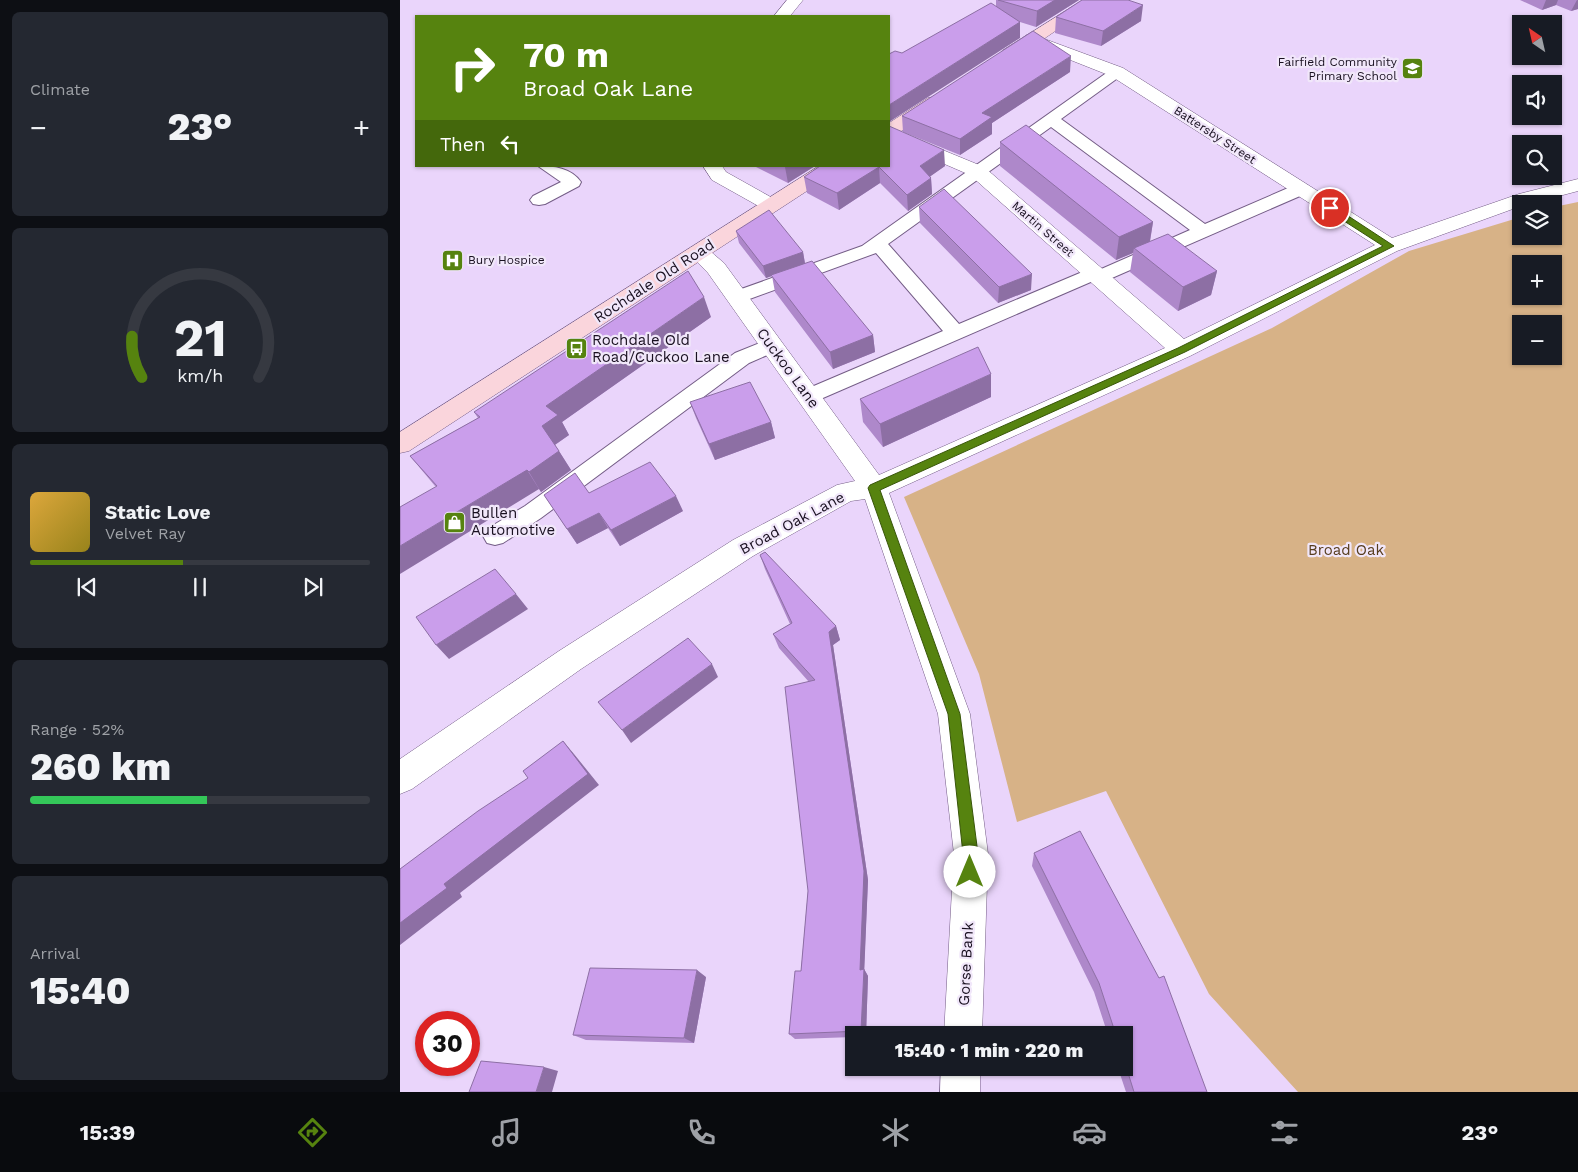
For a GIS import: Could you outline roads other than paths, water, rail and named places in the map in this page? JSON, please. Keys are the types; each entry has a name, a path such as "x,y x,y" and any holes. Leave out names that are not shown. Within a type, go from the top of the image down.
{"main road":[{"path":"998,61 1092,0"},
{"path":"890,131 948,93"},
{"name":"Rochdale Old Road","path":"400,444 770,204 830,167"}],"street":[{"path":"783,15 795,0"},
{"name":"Battersby Street","path":"1032,39 1117,72 1390,246"},
{"name":"Martin Street","path":"890,132 977,171 1182,350"},
{"path":"713,167 719,176 770,204"},
{"name":"Broad Oak Lane","path":"400,778 570,660 743,548 846,492 874,488 1182,350 1390,246 1526,198 1578,185"},
{"name":"Cuckoo Lane","path":"698,252 716,268 874,488"},
{"name":"Gorse Bank","path":"874,488 954,714 970,854 962,1026"},
{"path":"960,1092 961,1076"}],"lane":[{"path":"737,297 868,250 1117,72"},
{"path":"1050,119 1204,232"},
{"path":"539,200 573,182 548,167"},
{"path":"809,396 956,333 1204,232 1300,189"},
{"path":"877,243 956,333"},
{"path":"495,536 533,512 742,358 772,345"}],"place":[{"name":"Fairfield Community Primary School","path":"1413,69"},
{"name":"Bury Hospice","path":"452,260"},
{"name":"Rochdale Old Road/Cuckoo Lane","path":"576,349"},
{"name":"Bullen Automotive","path":"455,522"}],"park label":[{"name":"Broad Oak","path":"1346,550"}]}
